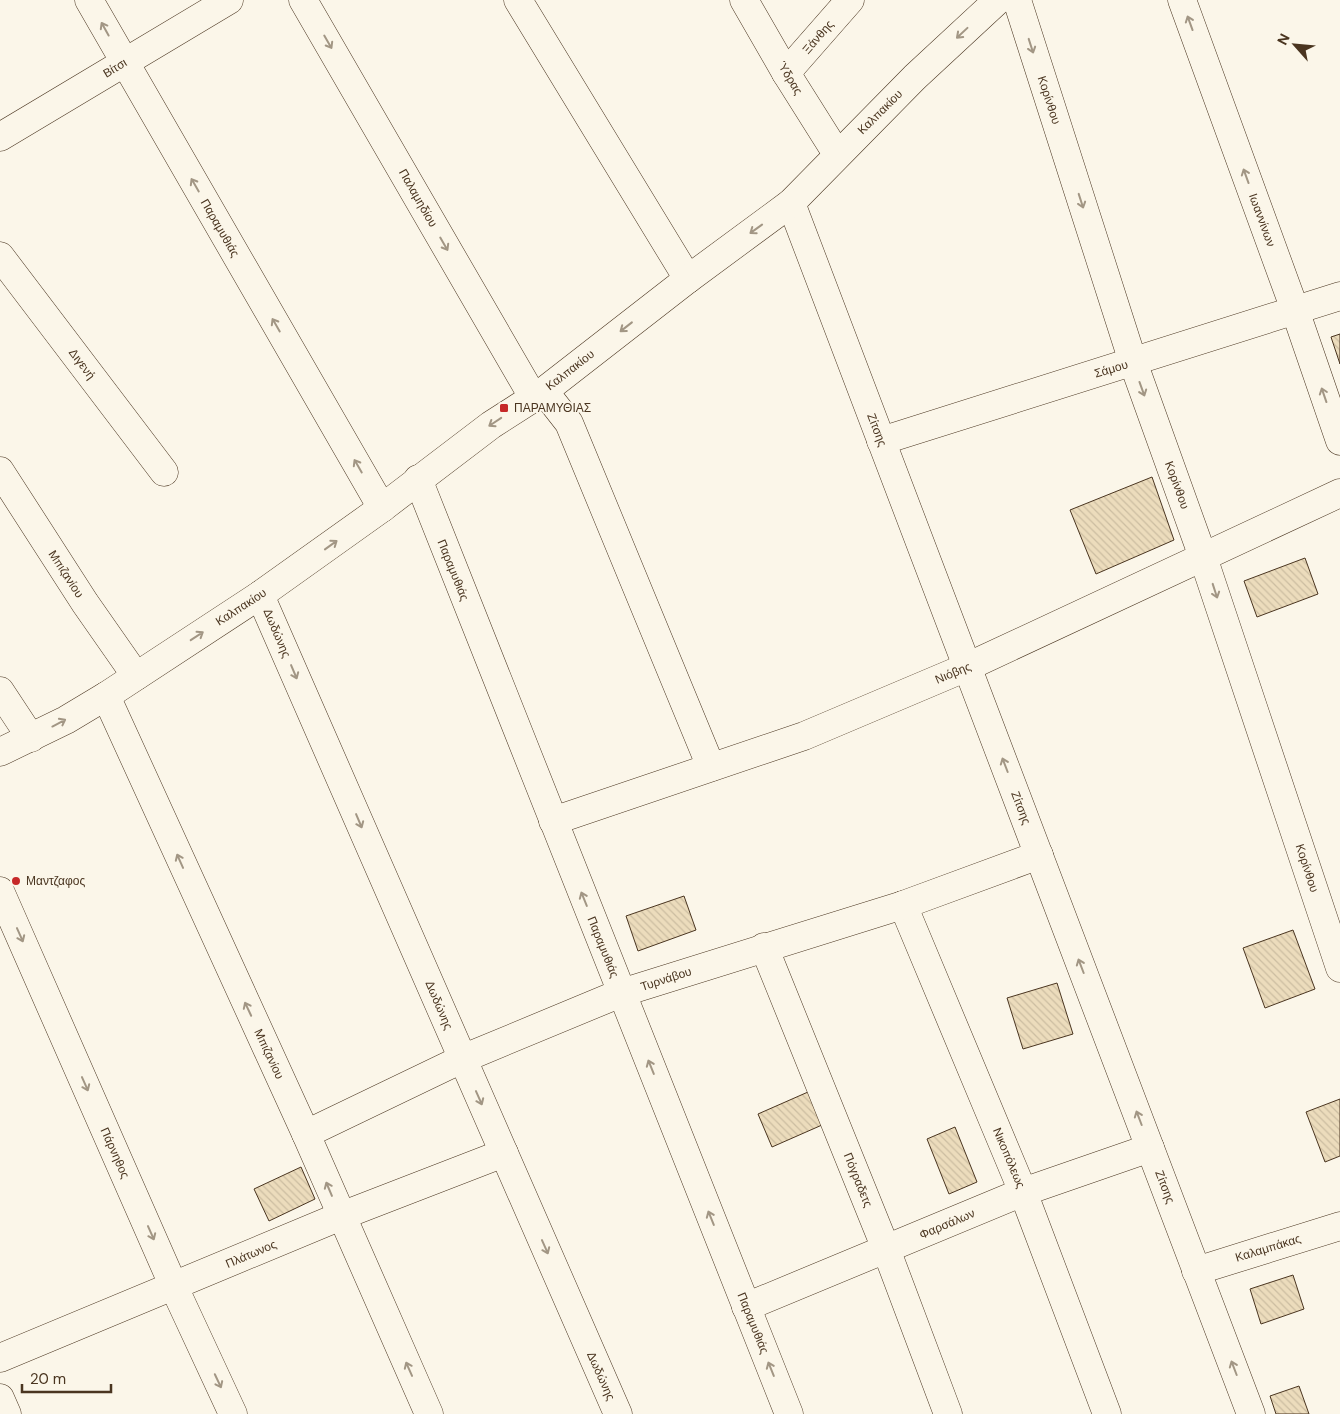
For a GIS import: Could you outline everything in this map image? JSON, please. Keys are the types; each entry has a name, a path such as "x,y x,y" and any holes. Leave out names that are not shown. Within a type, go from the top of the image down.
{"street":[{"name":"Παραμυθιάς","path":"89,0 382,508"},
{"name":"Βίτσι","path":"0,137 229,0"},
{"name":"Παλαμηδίου","path":"303,0 538,394 569,424 711,767"},
{"path":"518,0 688,279"},
{"name":"Ύδρας","path":"744,0 786,73 837,154"},
{"name":"Ξάνθης","path":"786,73 850,0"},
{"name":"Καλπακίου","path":"0,752 31,738 106,696 260,595 538,394 791,203 837,154 998,0"},
{"name":"Κορίνθου","path":"1017,0 1133,362 1203,557 1340,968"},
{"name":"Ιωαννίνων","path":"1182,0 1295,310 1340,441"},
{"name":"Ζίτσης","path":"791,203 1251,1414"},
{"name":"Διγενή","path":"0,256 164,472"},
{"name":"Σάμου","path":"881,441 1340,296"},
{"name":"Μπιζανίου","path":"0,471 85,603 136,676"},
{"name":"Παραμυθιάς","path":"418,479 789,1414"},
{"name":"Νιόβης","path":"553,821 804,736 967,667 1340,493"},
{"name":"Δωδώνης","path":"260,595 618,1414"},
{"path":"0,691 31,738"},
{"name":"Μπιζανίου","path":"106,696 306,1134 429,1414"},
{"name":"Τυρνάβου","path":"306,1134 462,1059 621,993 903,905 1039,855"},
{"name":"Πάρνηθος","path":"0,891 174,1287 233,1414"},
{"name":"Nικοπόλεως","path":"903,905 1023,1192 1107,1414"},
{"name":"Πόγραδετς","path":"764,947 886,1250 948,1414"},
{"name":"Φαρσάλων","path":"746,1307 1023,1192 1150,1148"},
{"name":"Πλάτωνος","path":"0,1358 341,1216 504,1153"},
{"name":"Καλαμπάκας","path":"1196,1271 1340,1226"},
{"path":"0,1398 7,1414"}],"building":[{"path":"1340,334 1340,364 1331,337"},
{"path":"1152,477 1174,540 1096,574 1070,510"},
{"path":"1305,558 1318,594 1257,617 1244,581"},
{"path":"684,896 696,930 638,951 626,916"},
{"path":"1293,930 1315,989 1265,1008 1243,948"},
{"path":"1057,983 1073,1034 1023,1049 1007,998"},
{"path":"808,1092 822,1125 772,1147 758,1114"},
{"path":"1340,1099 1340,1156 1325,1162 1306,1112"},
{"path":"955,1127 977,1182 949,1194 927,1139"},
{"path":"301,1167 315,1199 269,1221 254,1189"},
{"path":"1293,1275 1304,1309 1261,1324 1250,1289"},
{"path":"1299,1386 1309,1414 1276,1414 1270,1396"}],"place":[{"name":"ΠΑΡΑΜΥΘΙΑΣ","path":"504,408"},
{"name":"Μαντζαφος","path":"16,881"}]}
